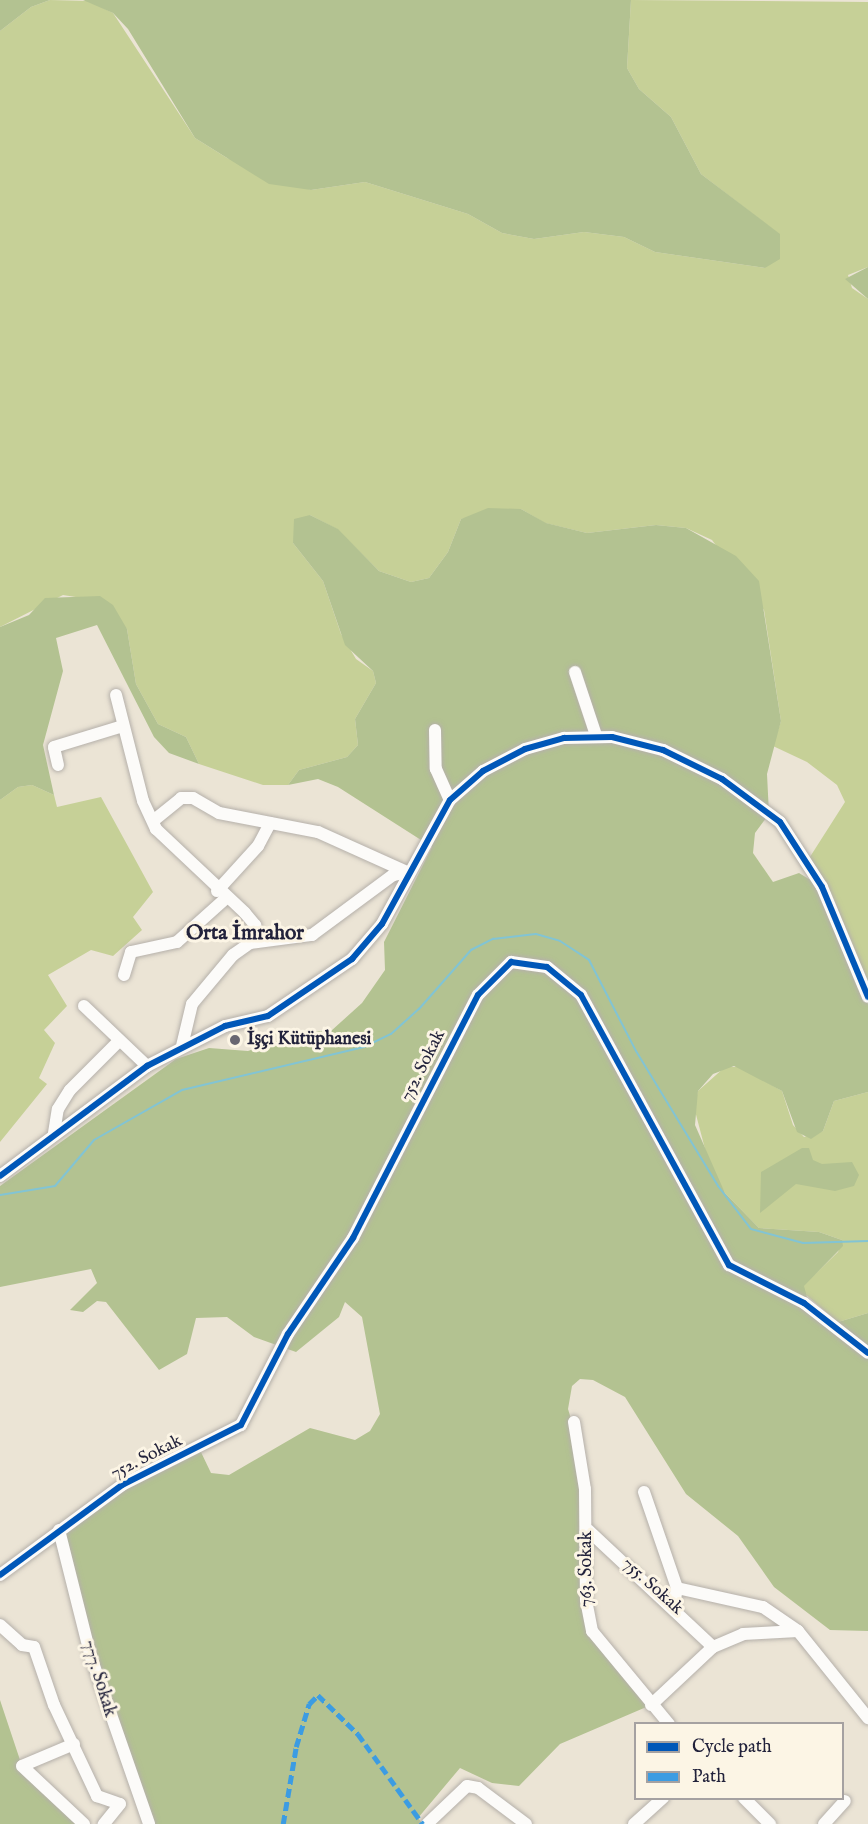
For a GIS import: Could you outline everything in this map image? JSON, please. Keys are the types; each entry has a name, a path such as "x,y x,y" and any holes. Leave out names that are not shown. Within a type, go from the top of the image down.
{"street":[{"path":"575,672 596,735"},
{"path":"116,695 123,726 153,820 161,837 255,925 256,942"},
{"path":"58,765 54,747 123,726"},
{"path":"435,730 436,769 450,800"},
{"path":"0,1176 147,1066 182,1046 268,1016 326,979 381,924 450,800 483,771 525,749 596,735 631,741 689,762 780,822 822,887 868,997"},
{"path":"153,820 186,797 219,813 318,832 408,872"},
{"path":"124,975 131,952 177,942 222,894 258,846 270,823"},
{"path":"182,1046 192,1004 233,955 256,942 312,935 393,874 408,872"},
{"name":"752. Sokak","path":"0,1575 122,1485 241,1425 288,1334 353,1238 478,995 511,962 547,967 581,995 729,1265 804,1303 868,1353"},
{"path":"84,1006 117,1042 147,1066"},
{"path":"54,1134 58,1109 70,1090 117,1042"},
{"name":"763. Sokak","path":"574,1422 588,1530 586,1600 592,1631 667,1722"},
{"path":"644,1492 677,1588 674,1606"},
{"name":"777. Sokak","path":"59,1530 91,1658 136,1796 149,1824"},
{"name":"755. Sokak","path":"588,1530 674,1606 713,1647"},
{"path":"677,1588 763,1607 798,1631 868,1718"},
{"path":"0,1625 22,1645 34,1647 97,1796 120,1804"},
{"path":"651,1705 713,1647 743,1634 798,1631"},
{"path":"74,1744 22,1766 84,1824"},
{"path":"427,1824 467,1786 478,1788 526,1824"},
{"path":"104,1824 120,1804 136,1796"},
{"path":"634,1824 661,1800"},
{"path":"746,1800 762,1822"},
{"path":"824,1824 845,1800"}],"green space":[{"path":"0,0 50,0 31,7 0,31"},
{"path":"50,0 89,1 113,13 195,138 227,158 311,190 365,182 468,214 502,233 534,239 584,232 624,237 655,252 765,268 779,234 701,174 671,117 639,89 627,68 631,0 868,2 868,267 848,275 852,288 868,299 868,997 808,860 845,802 837,785 807,762 773,746 781,721 764,610 712,540 686,528 656,525 587,533 545,523 521,509 461,519 448,552 429,578 411,582 379,571 337,529 310,515 293,543 323,581 341,634 356,659 373,671 376,683 355,719 358,745 347,757 299,770 288,785 263,785 199,764 186,737 158,724 136,684 127,629 82,598 63,595 0,627 0,31 31,7"},
{"path":"83,0 631,0 627,68 639,89 671,117 701,174 780,234 780,259 765,268 655,252 624,237 584,232 534,239 502,233 468,214 365,182 311,190 269,184 195,138 128,29 113,13"},
{"path":"868,267 868,299 845,279"},
{"path":"488,508 521,509 546,523 587,533 656,525 686,528 736,556 759,581 781,721 767,774 769,814 755,833 753,853 773,882 799,873 822,887 868,997 868,1092 834,1101 823,1131 811,1139 797,1132 782,1091 734,1066 713,1074 698,1091 695,1125 725,1193 759,1228 819,1232 842,1240 843,1246 804,1286 808,1301 838,1322 868,1313 868,1631 830,1630 774,1587 738,1536 686,1494 625,1397 593,1380 580,1379 572,1386 568,1409 579,1445 587,1617 651,1705 560,1744 519,1786 492,1783 460,1768 418,1818 423,1824 149,1824 136,1796 61,1530 75,1517 199,1448 211,1473 229,1475 310,1428 355,1440 370,1431 380,1414 362,1317 345,1302 339,1317 296,1352 254,1337 227,1317 196,1318 187,1354 159,1370 106,1302 97,1301 83,1312 70,1310 97,1283 91,1269 0,1287 0,1186 176,1059 209,1048 248,1051 302,1032 331,1031 362,1003 385,970 384,942 432,847 338,787 318,779 288,785 299,770 347,757 358,745 355,719 376,683 373,671 345,645 323,581 293,543 294,519 310,515 338,529 379,571 411,582 429,578 448,552 461,519"},
{"path":"100,596 113,605 127,629 136,684 158,724 186,737 199,764 169,753 154,737 97,625 56,638 63,671 43,745 54,795 32,785 18,787 0,800 0,627 29,615 45,598"},
{"path":"32,785 54,795 57,807 101,797 153,892 133,917 142,930 113,956 91,950 48,975 67,1006 44,1030 55,1043 39,1078 47,1084 0,1142 0,800 18,787"},
{"path":"725,1067 740,1067 782,1091 793,1125 804,1137 823,1131 834,1101 868,1092 868,1313 838,1322 805,1294 803,1286 838,1252 842,1240 819,1232 759,1228 725,1193 709,1164 694,1107 698,1091"},
{"path":"802,1148 809,1148 813,1160 822,1164 852,1162 859,1175 854,1186 835,1191 796,1184 760,1213 761,1172"},
{"path":"0,1700 22,1766 84,1824 0,1824"}],"waterway":[{"path":"0,1195 55,1186 94,1140 182,1090 364,1047 391,1034 419,1009 471,950 493,939 536,934 560,941 589,960 636,1051 718,1186 751,1229 803,1243 868,1241"}],"marked path":[{"path":"283,1824 296,1747 309,1704 318,1695 358,1734 423,1824"}],"cycle path":[{"path":"0,1176 147,1066 225,1026 268,1016 352,959 382,924 450,800 483,771 525,749 564,738 612,737 663,750 722,779 780,822 822,887 868,997"},
{"path":"0,1575 122,1485 241,1425 288,1334 353,1238 478,995 511,962 547,967 581,995 729,1265 804,1303 868,1353"}],"place":[{"name":"İşçi Kütüphanesi","path":"235,1040"}],"district":[{"name":"Orta İmrahor","path":"245,934"}]}
